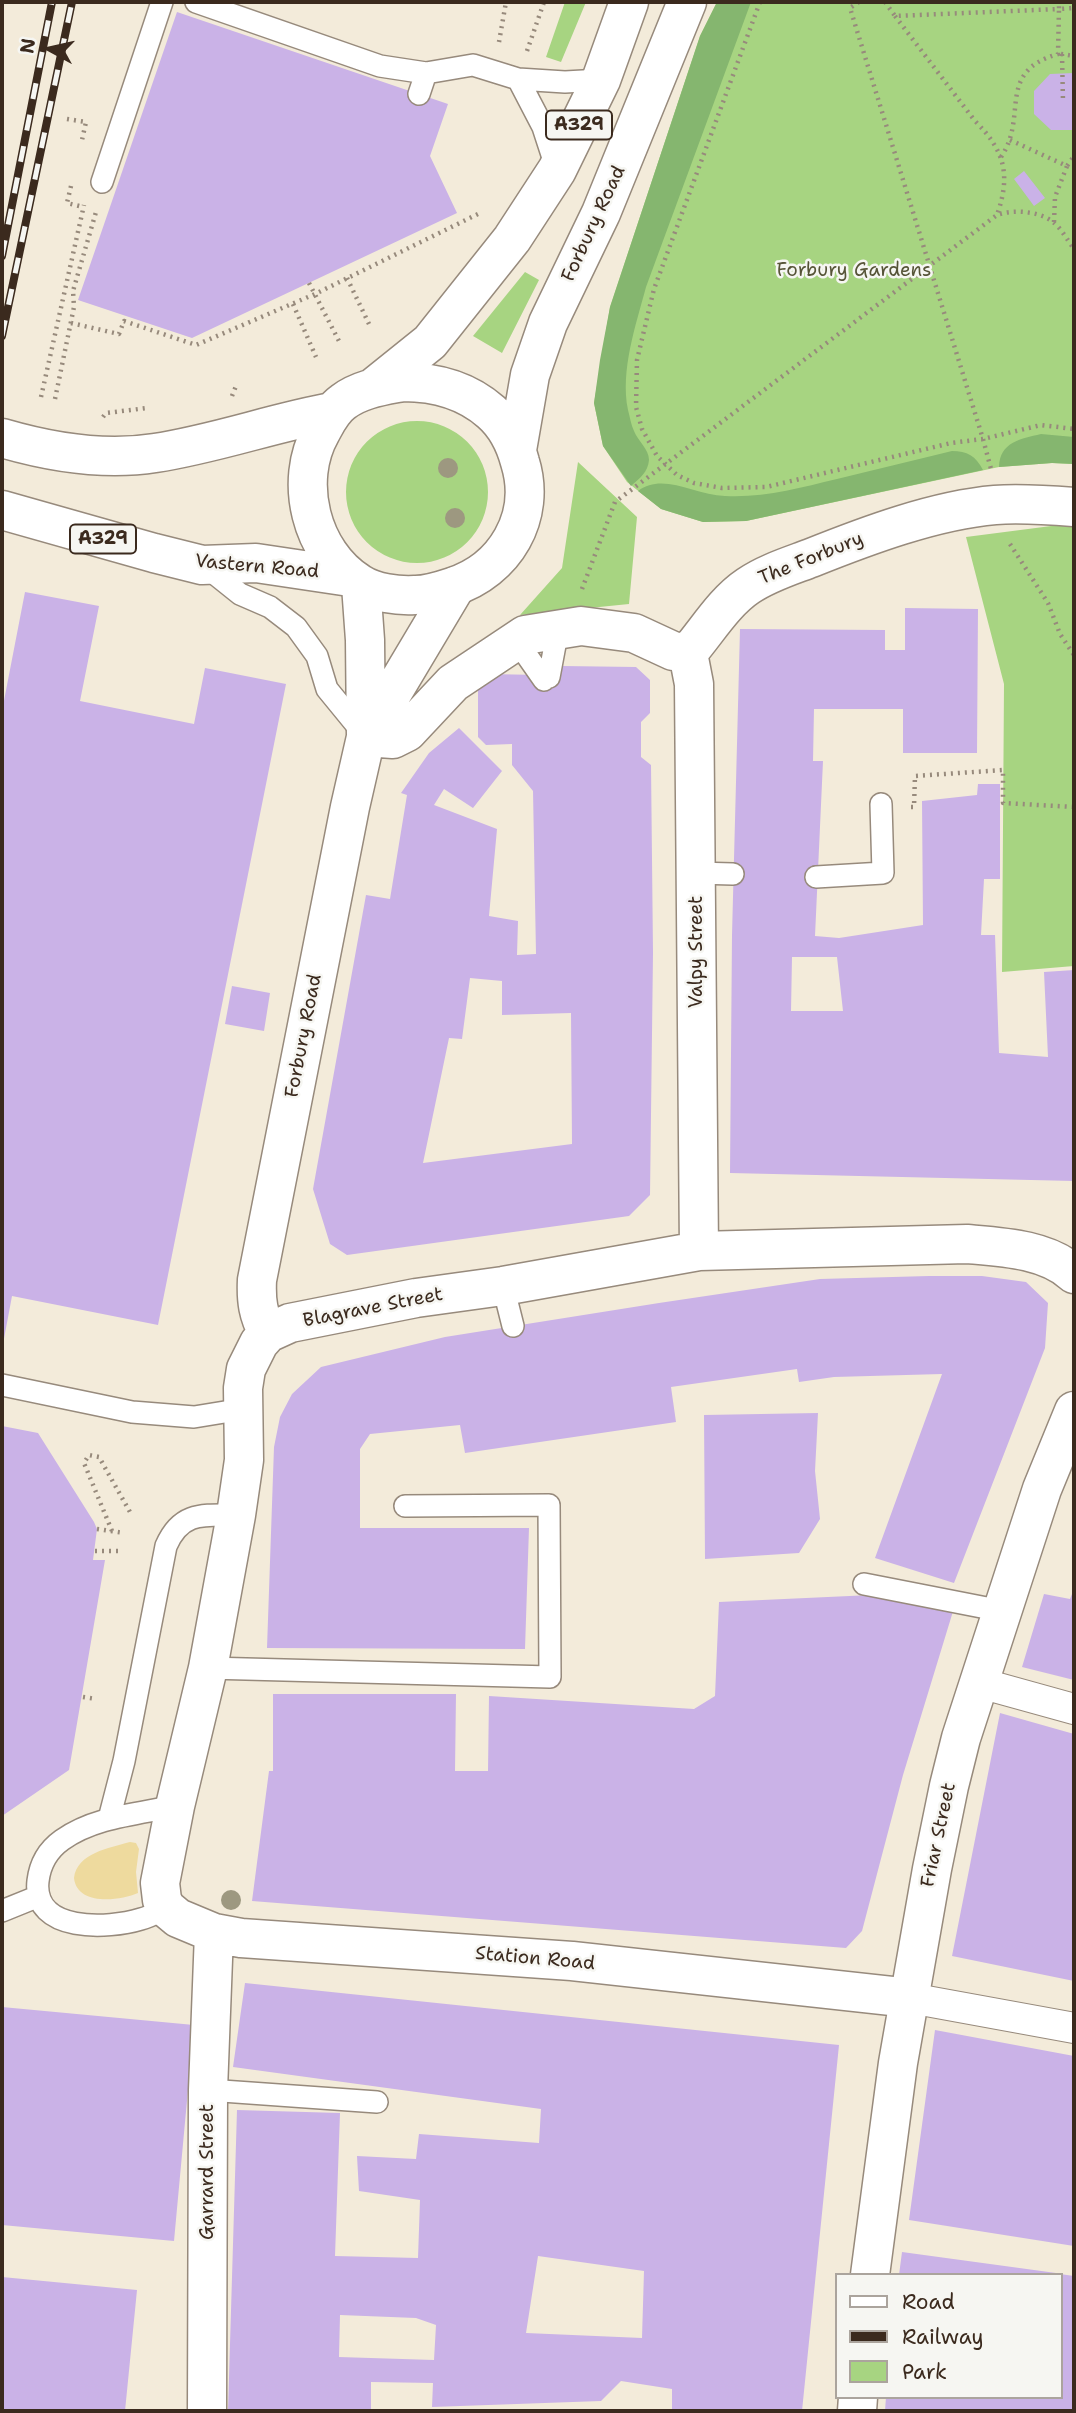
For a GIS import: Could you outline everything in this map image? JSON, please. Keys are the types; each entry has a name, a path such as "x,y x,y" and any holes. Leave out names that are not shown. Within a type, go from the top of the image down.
{"street":[{"name":"Forbury Road","path":"517,450 530,375 548,323 601,213 687,2"},
{"name":"A329","path":"374,387 430,342 492,266 557,170 601,80 626,4"},
{"path":"421,382 459,392 492,413 508,432 517,450 526,491 519,529 495,563 467,582 416,595 395,595 356,581 330,554 319,537 310,511 308,486 309,460 317,438 332,412 343,402 374,387 421,382"},
{"path":"2,438 81,454 153,454 332,412"},
{"name":"The Forbury","path":"688,653 737,595 763,576 854,541 902,525 999,521 1036,504 1074,507"},
{"name":"Vastern Road","path":"2,510 202,565 256,564 356,581"},
{"name":"Forbury Road","path":"268,1333 258,1315 257,1280 366,737 365,640 356,581"},
{"name":"Forbury Road","path":"366,737 456,586"},
{"path":"366,737 393,739 407,732 453,682 525,635 580,625 634,633 673,651 688,653"},
{"name":"Valpy Street","path":"688,653 694,684 699,1251"},
{"name":"Blagrave Street","path":"268,1333 290,1324 416,1298 503,1286 699,1251 967,1244 1010,1248 1070,1270"},
{"path":"166,1908 160,1883 208,1668 236,1516 244,1460 243,1409 246,1369 268,1333"},
{"name":"Friar Street","path":"870,2273 898,2063 949,1786 961,1738 1042,1489 1074,1411"},
{"path":"980,1683 1074,1709"},
{"name":"Station Road","path":"166,1908 178,1918 214,1933 241,1938 572,1961 910,1998"},
{"name":"Garrard Street","path":"207,2411 208,2090 214,1933"},
{"path":"910,1998 1074,2028"}],"lane":[{"path":"102,182 162,2"},
{"path":"196,2 380,66 426,73 473,65 518,79 565,82 601,80"},
{"path":"419,94 426,73"},
{"path":"518,79 543,127 557,170"},
{"path":"202,565 240,594 270,607 296,627 317,656 327,689 366,737"},
{"path":"516,640 547,678 561,628"},
{"path":"816,877 883,873 881,804"},
{"path":"696,873 733,874"},
{"path":"503,1286 513,1326"},
{"path":"2,1385 144,1413 194,1417 243,1409"},
{"path":"208,1668 550,1677 549,1505 405,1506"},
{"path":"109,1819 124,1761 166,1546 172,1532 186,1520 208,1515 236,1516"},
{"path":"864,1584 1002,1611"},
{"path":"166,1908 142,1919 120,1923 82,1924 59,1919 47,1910 39,1896 40,1870 52,1848 84,1828 109,1819 176,1807"},
{"path":"2,1911 39,1896"},
{"path":"208,2090 377,2102"}],"path":[{"path":"502,30 506,2"},
{"path":"518,79 544,2"},
{"path":"760,2 654,289 637,360 636,407 642,429 657,456 677,475 694,483 722,488 766,487 951,443 984,439 1041,425 1074,429"},
{"path":"847,2 984,439 999,521 1048,603 1060,634 1074,655"},
{"path":"850,8 859,2"},
{"path":"885,2 975,121 990,136 1001,158 1005,175 997,215"},
{"path":"1059,2 1063,102"},
{"path":"895,16 1074,8"},
{"path":"1001,158 1015,123 1015,98 1020,82 1029,68 1042,59 1060,54 1074,56"},
{"path":"67,119 86,122"},
{"path":"1010,140 1067,166"},
{"path":"1054,222 1055,197 1067,166 1074,156"},
{"path":"68,203 83,207"},
{"path":"71,323 119,334 124,321 196,345 315,294 487,209"},
{"path":"55,399 74,307 73,291 96,212"},
{"path":"561,628 615,502 997,215 1019,212 1038,215 1054,222 1074,249"},
{"path":"347,278 369,324"},
{"path":"309,284 340,343"},
{"path":"293,303 316,357"},
{"path":"881,804 914,807 915,776 1003,770 1003,803 1074,807"},
{"path":"113,1531 84,1463 89,1455 99,1457 130,1511"},
{"path":"97,1529 124,1533"},
{"path":"95,1551 121,1551"},
{"path":"83,1697 96,1699"}],"green space":[{"path":"565,2 586,2 561,62 546,57"},
{"name":"Forbury Gardens","path":"717,2 1074,2 1074,464 999,467 746,521 703,522 661,509 627,482 603,446 594,403 610,307 700,36"},
{"path":"717,2 751,2 646,287 634,332 626,395 632,426 649,460 645,471 631,486 603,446 594,403 600,360 610,307 700,36"},
{"path":"525,272 539,280 502,353 473,336"},
{"path":"417,421 444,426 467,442 483,465 488,492 483,519 467,542 444,558 417,563 390,558 367,542 351,519 346,492 351,465 367,442 390,426"},
{"path":"1041,434 1074,437 1074,464 999,467 1003,452 1012,443"},
{"path":"952,451 970,455 983,470 746,521 703,522 661,509 638,491 648,486 668,484 713,495 768,494"},
{"path":"578,462 637,517 629,604 520,615 562,568"},
{"path":"1059,525 1074,526 1074,966 1002,972 1004,684 966,537"}],"sand":[{"path":"136,1843 139,1849 136,1872 138,1893 120,1898 100,1899 83,1893 77,1887 74,1878 76,1870 88,1857 104,1849"}],"building":[{"path":"177,12 448,104 430,156 457,213 192,338 78,300"},
{"path":"1074,73 1074,130 1051,130 1034,114 1034,91 1050,74"},
{"path":"1024,171 1045,198 1034,206 1014,179"},
{"path":"25,592 99,606 80,701 194,724 205,668 286,684 158,1325 12,1296 3,1344 2,711"},
{"path":"905,608 978,609 977,753 903,753 903,709 814,709 813,761 823,761 815,936 839,938 923,925 922,801 977,795 978,784 1000,784 1000,879 984,879 981,935 995,935 999,1053 1048,1057 1044,972 1074,970 1074,1181 730,1173 732,935 740,629 885,630 885,650 905,650","holes":["792,957 837,957 843,1011 791,1011"]},
{"path":"562,666 636,667 650,680 650,713 641,722 641,757 651,765 653,953 650,1195 629,1216 347,1255 330,1244 313,1189 366,895 390,899 407,795 401,793 429,753 459,728 502,771 473,808 444,789 434,805 497,829 489,916 518,921 517,955 536,954 533,791 512,765 512,744 486,745 478,737 478,683 488,674 540,675","holes":["470,978 502,981 502,1015 571,1013 572,1144 423,1163 449,1038 462,1039"]},
{"path":"232,986 270,993 264,1031 225,1024"},
{"path":"982,1276 1026,1282 1048,1303 1045,1348 954,1583 875,1558 942,1374 834,1377 799,1382 797,1369 671,1387 676,1422 465,1453 460,1425 370,1434 360,1449 360,1528 529,1528 525,1649 267,1648 274,1447 280,1417 292,1394 321,1367 445,1337 659,1303 820,1279"},
{"path":"818,1413 815,1471 820,1519 799,1553 705,1559 704,1415"},
{"path":"2,1426 38,1433 94,1522 97,1529 93,1560 105,1560 69,1770 2,1816"},
{"path":"1074,1589 1074,1680 1022,1667 1044,1594 1070,1599"},
{"path":"893,1594 954,1608 903,1775 862,1931 846,1948 252,1901 269,1771 273,1771 273,1694 456,1694 455,1771 488,1771 489,1696 694,1709 715,1696 719,1602"},
{"path":"1000,1713 1074,1734 1074,1981 952,1956"},
{"path":"245,1983 839,2045 802,2411 672,2411 672,2389 621,2381 601,2401 432,2407 433,2383 371,2382 371,2411 228,2411 237,2110 340,2113 335,2256 418,2258 420,2200 359,2191 357,2156 416,2159 419,2134 539,2143 541,2109 233,2067","holes":["538,2256 644,2271 642,2338 526,2333","340,2315 416,2318 436,2325 434,2360 339,2357"]},
{"path":"2,2007 194,2025 174,2241 2,2225"},
{"path":"935,2030 1074,2056 1074,2246 909,2220"},
{"path":"902,2252 1056,2273 899,2273"},
{"path":"1062,2274 1074,2276 1074,2411 885,2411 886,2399 1062,2399"},
{"path":"2,2277 137,2290 125,2411 2,2411"}],"railway":[{"path":"2,256 52,2"},
{"path":"2,336 72,2"}]}
